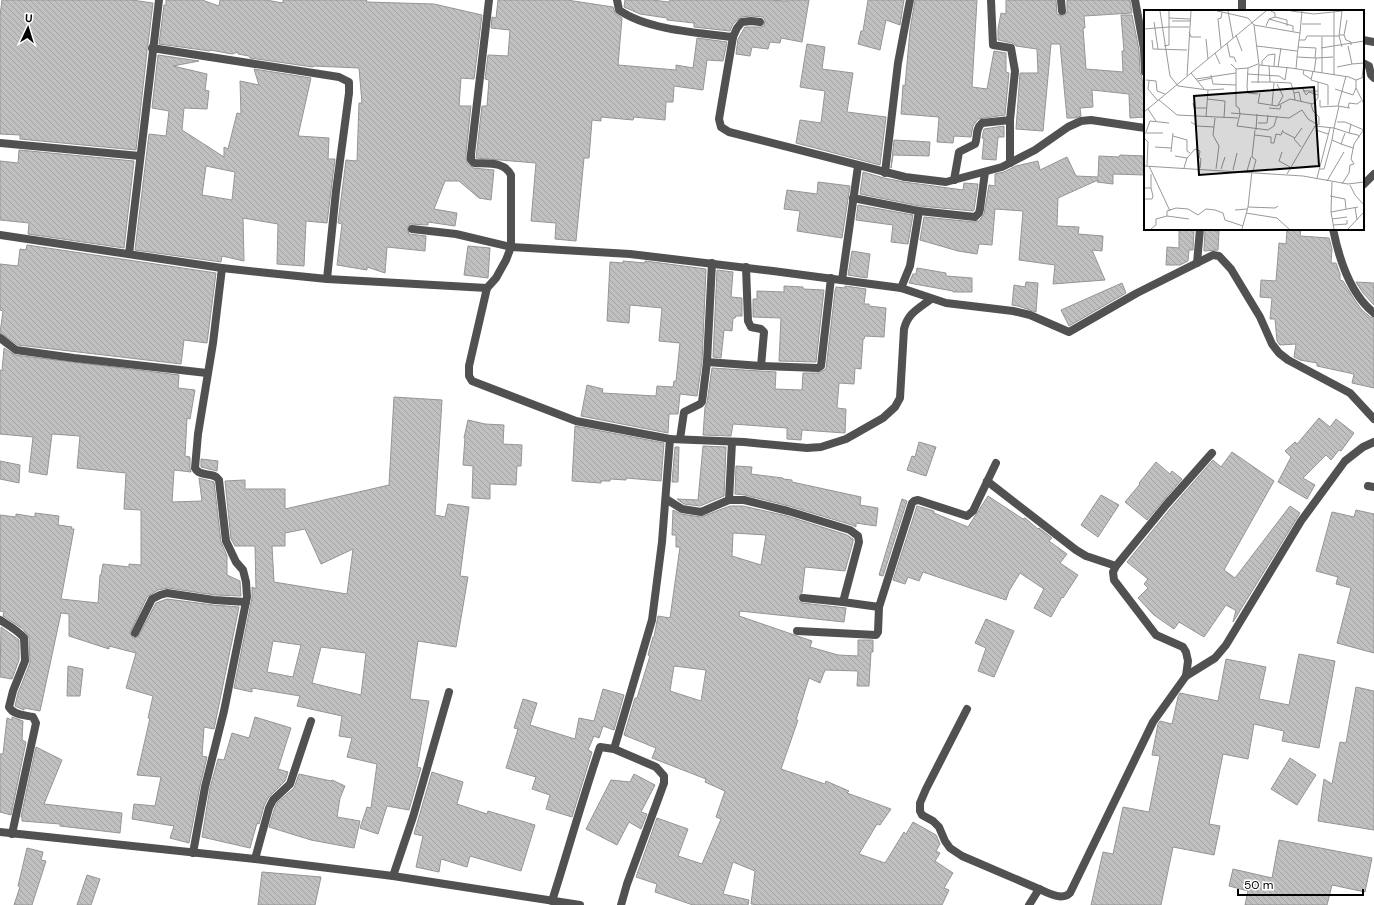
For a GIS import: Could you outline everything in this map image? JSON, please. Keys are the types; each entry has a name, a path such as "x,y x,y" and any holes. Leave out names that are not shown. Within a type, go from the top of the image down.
{"street":[{"path":"129,254 158,0"},
{"path":"490,0 471,160 474,163 503,165 508,169 511,175 511,247 496,278 487,288 470,366 469,376 472,381 576,421 670,439 807,448 821,447 846,439 883,418 896,407 900,398 904,330 906,323 911,314 931,299"},
{"path":"617,0 619,10 626,15 667,28 733,37"},
{"path":"885,173 898,63 910,0"},
{"path":"991,0 993,45 1011,48 1015,71 1010,120 1010,163"},
{"path":"1061,0 1062,11"},
{"path":"1136,0 1144,49"},
{"path":"760,22 742,22 737,28 733,37 718,119 721,128 729,132 885,173 946,182 1002,167 1035,150 1075,123 1081,121 1091,120 1144,128"},
{"path":"1364,40 1374,42"},
{"path":"152,48 339,77 349,82 349,93 336,191 327,279"},
{"path":"1364,64 1369,66 1371,75 1374,78"},
{"path":"954,180 959,152 975,144 980,124 1010,120"},
{"path":"0,143 140,156"},
{"path":"842,280 858,166"},
{"path":"853,198 919,211 975,217 979,213 980,209 985,172"},
{"path":"1364,184 1374,174"},
{"path":"901,288 910,266 919,211"},
{"path":"412,229 456,234 511,247 630,254 746,267 901,288 946,304 1030,315 1069,332 1137,293 1213,255 1219,256 1222,257 1240,283 1260,317 1272,344 1279,354 1350,393 1374,419"},
{"path":"1197,263 1200,230"},
{"path":"1333,230 1337,251 1347,276 1364,306 1374,314"},
{"path":"0,236 222,268 327,279 487,288"},
{"path":"680,439 684,412 702,402 707,362 712,263"},
{"path":"746,267 748,321 751,327 761,329 764,332 761,366"},
{"path":"193,853 205,787 224,712 246,602 246,582 243,570 236,562 226,541 219,480 214,476 201,474 195,468 198,434 213,343 222,268"},
{"path":"707,362 816,369 821,366 831,278"},
{"path":"0,338 16,350 207,373"},
{"path":"614,749 652,620 666,499 670,439"},
{"path":"729,500 732,442"},
{"path":"967,709 926,789 920,803 920,811 939,827 950,848 962,856 1046,892 1063,897 1067,896 1153,722 1186,676 1215,658 1226,645 1300,521 1345,461 1363,447 1374,442"},
{"path":"1186,676 1188,662 1186,652 1183,647 1156,635 1114,580 1113,572 1116,566 1166,505 1212,453"},
{"path":"797,631 876,635 878,632 879,607 912,503 918,500 967,516 973,511 996,463"},
{"path":"987,481 1076,550 1086,556 1116,566"},
{"path":"666,499 682,509 701,512 729,500 744,500 850,530 858,536 859,542 844,602"},
{"path":"134,633 152,599 167,593 214,600 246,602"},
{"path":"803,598 879,607"},
{"path":"0,620 18,631 24,638 25,661 13,691 9,707 12,712 33,717 36,723 12,834"},
{"path":"393,876 413,816 449,692"},
{"path":"255,859 269,808 273,800 290,784 312,722"},
{"path":"552,901 578,819 586,787 600,747 614,749 656,767 664,776 664,783 627,884 621,905"},
{"path":"0,832 255,859 393,876 580,905"},
{"path":"1030,905 1039,889"}],"building":[{"path":"2,0 132,0 153,3 136,150 20,139 20,135 0,134 0,16"},
{"path":"166,0 202,0 219,6 220,0 266,0 283,3 283,0 367,0 366,2 434,4 482,15 474,79 461,78 459,106 471,106 466,153 467,163 473,168 494,170 491,200 479,198 459,181 445,181 434,209 457,213 455,226 428,222 428,225 410,224 407,228 409,234 426,236 425,251 387,247 385,273 367,267 367,270 337,265 342,224 338,223 346,160 357,161 359,103 362,103 359,68 313,67 250,58 249,56 238,54 238,52 232,54 159,44"},
{"path":"498,0 567,0 613,7 615,13 622,18 618,65 676,70 676,65 693,68 697,38 727,42 723,61 707,60 703,90 674,86 673,102 666,102 665,120 634,117 633,120 601,117 601,121 592,120 589,158 584,158 576,241 555,239 556,223 531,221 536,163 476,158 482,106 487,106 489,80 485,79 488,55 508,56 510,30 491,28 492,17 496,18"},
{"path":"625,0 652,0 669,2 670,0 809,0 802,42 781,38 780,43 770,42 768,49 752,47 750,56 736,54 738,39 745,27 764,26 765,20 763,17 741,17 733,24 730,31 694,27 694,23 667,20 667,18 640,14 624,7"},
{"path":"868,0 904,0 900,25 886,20 880,50 858,44 861,31 863,31"},
{"path":"915,0 977,0 972,87 987,89 994,51 1006,53 1006,72 1009,73 1005,115 978,119 973,126 971,137 954,136 953,143 937,142 939,117 901,114 903,85 905,86 910,30"},
{"path":"1006,0 1056,0 1057,14 1062,16 1067,13 1067,0 1130,0 1132,13 1084,16 1085,28 1083,28 1086,69 1123,72 1122,51 1124,51 1121,15 1132,15 1139,50 1140,72 1144,92 1144,117 1130,118 1129,94 1092,90 1093,107 1080,108 1081,116 1067,118 1060,44 1051,44 1043,131 1016,129 1020,73 1038,73 1037,49 1016,46 1012,43 998,40 998,29 1001,13 1006,14"},
{"path":"807,44 825,47 822,69 853,73 847,112 886,117 880,165 796,143 800,120 821,123 825,91 800,87"},
{"path":"158,55 199,61 173,66 207,74 205,90 209,91 207,109 184,108 182,130 224,157 224,147 228,149 237,113 241,114 240,81 259,85 254,69 311,78 298,136 329,138 328,159 335,159 327,223 306,221 304,266 277,264 278,224 243,218 244,261 222,256 221,262 135,250 149,134 166,136 169,111 152,108","holes":["206,166 235,172 232,200 202,195"]},
{"path":"1004,126 1004,137 998,137 996,160 982,159 984,138 982,138 984,129"},
{"path":"894,140 930,142 929,156 893,155 891,168"},
{"path":"19,150 134,161 124,248 28,234 29,223 0,220 0,161 18,163"},
{"path":"1120,155 1144,156 1144,175 1113,174 1113,184 1097,182 1098,180 1058,198 1057,226 1079,227 1078,234 1103,236 1102,251 1092,250 1105,280 1053,284 1055,265 1019,260 1023,211 995,209 992,245 979,244 977,254 958,251 920,240 924,217 974,222 979,221 984,214 989,185 995,186 995,174 1004,172 1016,166 1038,161 1040,170 1067,157 1076,176 1098,177 1099,156 1119,157"},
{"path":"863,172 904,182 963,190 964,183 978,184 974,210 920,206 860,194"},
{"path":"818,182 850,186 842,238 797,231 800,211 784,209 787,190 817,194"},
{"path":"858,205 913,215 908,244 891,242 893,225 856,220"},
{"path":"1179,230 1194,230 1193,250 1189,250 1188,261 1180,265 1166,265 1167,247 1179,248"},
{"path":"1205,230 1219,231 1218,250 1204,251"},
{"path":"1287,230 1301,230 1300,236 1329,238 1332,249 1331,263 1336,263 1340,274 1340,280 1343,281 1361,309 1370,317 1374,318 1374,388 1352,383 1354,374 1317,366 1317,363 1300,360 1294,357 1296,344 1280,345 1277,341 1275,319 1270,319 1272,298 1260,297 1261,280 1276,281 1279,243 1286,244"},
{"path":"27,245 216,273 207,343 184,340 181,364 18,345 0,333 3,311 0,310 0,264 18,266 20,249 26,250"},
{"path":"468,246 490,248 488,278 464,275"},
{"path":"852,251 870,254 867,278 848,275"},
{"path":"623,261 645,263 645,261 706,269 702,362 697,396 680,394 678,414 669,414 668,433 581,416 587,385 603,389 602,393 656,396 657,386 673,387 674,381 676,381 680,343 659,341 662,308 630,305 629,323 607,321 610,262 623,263"},
{"path":"917,268 946,273 946,276 972,278 972,292 953,292 909,283 913,274 916,274"},
{"path":"717,270 733,272 731,297 742,298 742,316 736,316 733,318 732,331 724,330 721,358 713,357"},
{"path":"1026,282 1038,283 1036,312 1012,305 1014,285 1025,287"},
{"path":"1356,282 1374,283 1374,305 1363,293"},
{"path":"1122,283 1126,293 1069,326 1061,310"},
{"path":"784,286 824,290 816,362 779,361 781,318 753,317 753,299 757,299 757,291 784,292"},
{"path":"845,286 866,289 864,304 886,308 884,337 865,336 863,339 861,369 855,368 854,384 839,383 837,408 846,409 845,433 802,430 801,440 787,439 787,428 733,424 731,436 703,435 705,407 707,403 712,368 776,372 775,389 802,390 803,373 818,373 826,369 835,291 836,287 845,288"},
{"path":"4,348 15,355 179,375 178,388 195,390 190,419 187,418 185,456 190,457 191,472 174,470 172,502 202,501 199,478 214,482 221,542 227,556 227,575 240,581 241,596 215,595 168,588 158,590 147,597 130,633 133,638 138,637 156,603 167,599 239,607 214,729 204,727 202,756 207,757 189,843 170,838 174,826 132,819 134,804 155,806 161,777 137,775 150,718 148,718 153,696 126,688 136,653 109,646 109,649 69,636 69,614 61,613 40,711 24,708 24,710 15,706 18,693 30,663 29,638 23,629 3,616 4,612 0,611 0,515 16,517 16,514 35,517 35,513 59,516 58,525 72,527 71,529 74,529 61,599 98,603 100,575 103,564 129,567 129,564 141,565 141,510 124,509 126,473 77,468 80,436 52,434 47,475 29,472 33,437 0,434 0,370 2,371"},
{"path":"394,397 442,400 435,515 445,517 448,504 469,507 460,576 468,577 456,647 418,641 410,699 429,701 417,767 421,768 409,810 387,806 378,834 360,828 367,807 371,808 377,764 347,757 352,738 339,736 342,716 297,706 300,696 252,688 252,692 234,688 252,598 252,587 256,589 255,546 235,546 231,539 225,481 245,480 245,489 285,489 285,509 389,485","holes":["305,529 321,564 353,549 347,594 274,582 272,546 285,546 285,533","273,641 301,645 293,677 267,672","321,647 366,653 361,695 312,683"]},
{"path":"1319,418 1330,427 1336,419 1354,433 1341,451 1339,450 1331,460 1326,455 1303,478 1315,485 1307,499 1278,482 1291,457 1285,451 1295,442 1297,444"},
{"path":"468,420 485,424 504,425 503,444 522,445 521,466 517,466 516,485 490,484 490,499 472,498 473,466 463,465 464,438"},
{"path":"575,426 664,443 661,481 626,478 626,480 610,479 610,481 601,481 601,483 572,481"},
{"path":"919,442 936,447 926,476 907,470 912,456 915,457"},
{"path":"703,446 726,447 724,496 700,506 684,504 677,499 698,500"},
{"path":"675,447 679,447 678,482 672,482"},
{"path":"1232,452 1274,481 1224,570 1235,578 1290,506 1300,513 1233,622 1236,610 1226,605 1204,637 1179,622 1174,629 1154,615 1138,598 1148,588 1144,584 1148,579 1127,562 1170,509 1213,460 1221,467"},
{"path":"201,459 218,461 217,471 201,467"},
{"path":"0,461 20,465 19,483 0,479"},
{"path":"1156,462 1170,474 1172,471 1182,479 1147,520 1125,502"},
{"path":"736,466 752,467 751,474 783,478 792,480 792,482 861,497 860,505 878,508 876,526 856,523 856,527 789,506 735,494"},
{"path":"1101,495 1119,505 1098,537 1081,525"},
{"path":"988,496 1023,519 1025,518 1052,538 1049,541 1067,554 1060,563 1078,575 1063,598 1062,597 1051,617 1034,608 1044,589 1020,573 1009,591 1006,600 923,572 919,581 908,577 905,584 893,580 917,506 934,511 934,513 968,527"},
{"path":"902,499 907,501 883,576 879,575"},
{"path":"730,506 743,506 787,516 847,535 853,539 845,571 805,567 802,593 798,597 798,601 802,603 846,608 844,622 740,611 739,616 812,641 810,647 838,655 858,656 858,640 873,640 869,686 857,686 858,671 825,670 820,683 809,678 796,720 798,720 781,769 825,784 826,781 849,791 847,793 891,809 880,825 877,824 859,854 885,863 904,832 906,834 913,822 936,835 940,844 936,851 940,853 935,861 953,873 944,888 949,890 942,905 751,904 755,871 733,862 723,894 749,900 748,905 693,905 655,892 657,884 636,877 657,818 688,829 678,856 702,864 721,819 716,817 725,791 705,782 706,779 652,758 656,748 624,735 650,656 648,655 654,637 658,616 670,618 680,547 676,547 676,535 672,535 673,510 681,514 701,517","holes":["733,533 766,535 761,565 732,556","674,666 706,670 701,701 670,691"]},
{"path":"1356,510 1374,514 1374,653 1337,643 1351,588 1336,584 1338,577 1316,571 1332,512 1354,517"},
{"path":"986,619 1014,631 994,677 978,671 986,648 975,643"},
{"path":"1,627 19,640 19,660 12,679 0,677"},
{"path":"1299,654 1335,661 1319,748 1282,741 1284,731 1254,724 1248,759 1223,754 1209,824 1220,826 1214,855 1173,847 1161,905 1091,905 1103,852 1113,854 1123,807 1149,812 1160,756 1152,755 1158,724 1160,721 1172,724 1180,693 1218,701 1226,659 1266,667 1259,699 1289,705"},
{"path":"68,666 83,669 80,696 67,696"},
{"path":"1356,687 1374,691 1374,830 1318,821 1324,779 1332,784 1340,742 1346,743"},
{"path":"603,689 624,695 614,730 603,726 599,738 594,736 588,750 592,752 572,817 546,809 550,795 532,789 536,777 506,768 518,729 514,728 523,699 537,703 530,725 575,739 579,718 594,721"},
{"path":"12,717 23,721 22,740 26,742 11,815 0,812 0,754 3,754 7,718 12,720"},
{"path":"255,717 291,728 278,769 288,772 285,781 268,798 259,824 257,823 250,848 202,837 210,788 218,759 224,760 232,733 249,738"},
{"path":"36,747 62,760 44,804 122,813 120,833 60,826 60,824 22,821 21,817"},
{"path":"1290,758 1316,775 1297,805 1271,789"},
{"path":"432,772 463,782 457,804 487,814 488,811 535,825 521,871 470,856 467,867 441,859 439,872 416,867 423,836 414,834"},
{"path":"299,774 332,780 345,786 340,798 337,817 360,821 354,848 311,840 269,827 277,803 294,788"},
{"path":"634,774 655,785 641,812 647,814 641,829 629,822 617,845 586,829 611,780 630,782"},
{"path":"1279,840 1372,858 1365,892 1332,885 1327,905 1245,905 1248,891 1229,886 1233,869 1272,878"},
{"path":"27,848 43,852 41,860 46,861 32,905 14,905 20,887 18,886"},
{"path":"262,872 321,877 315,905 258,905"},
{"path":"87,875 100,879 91,905 77,905"}]}
